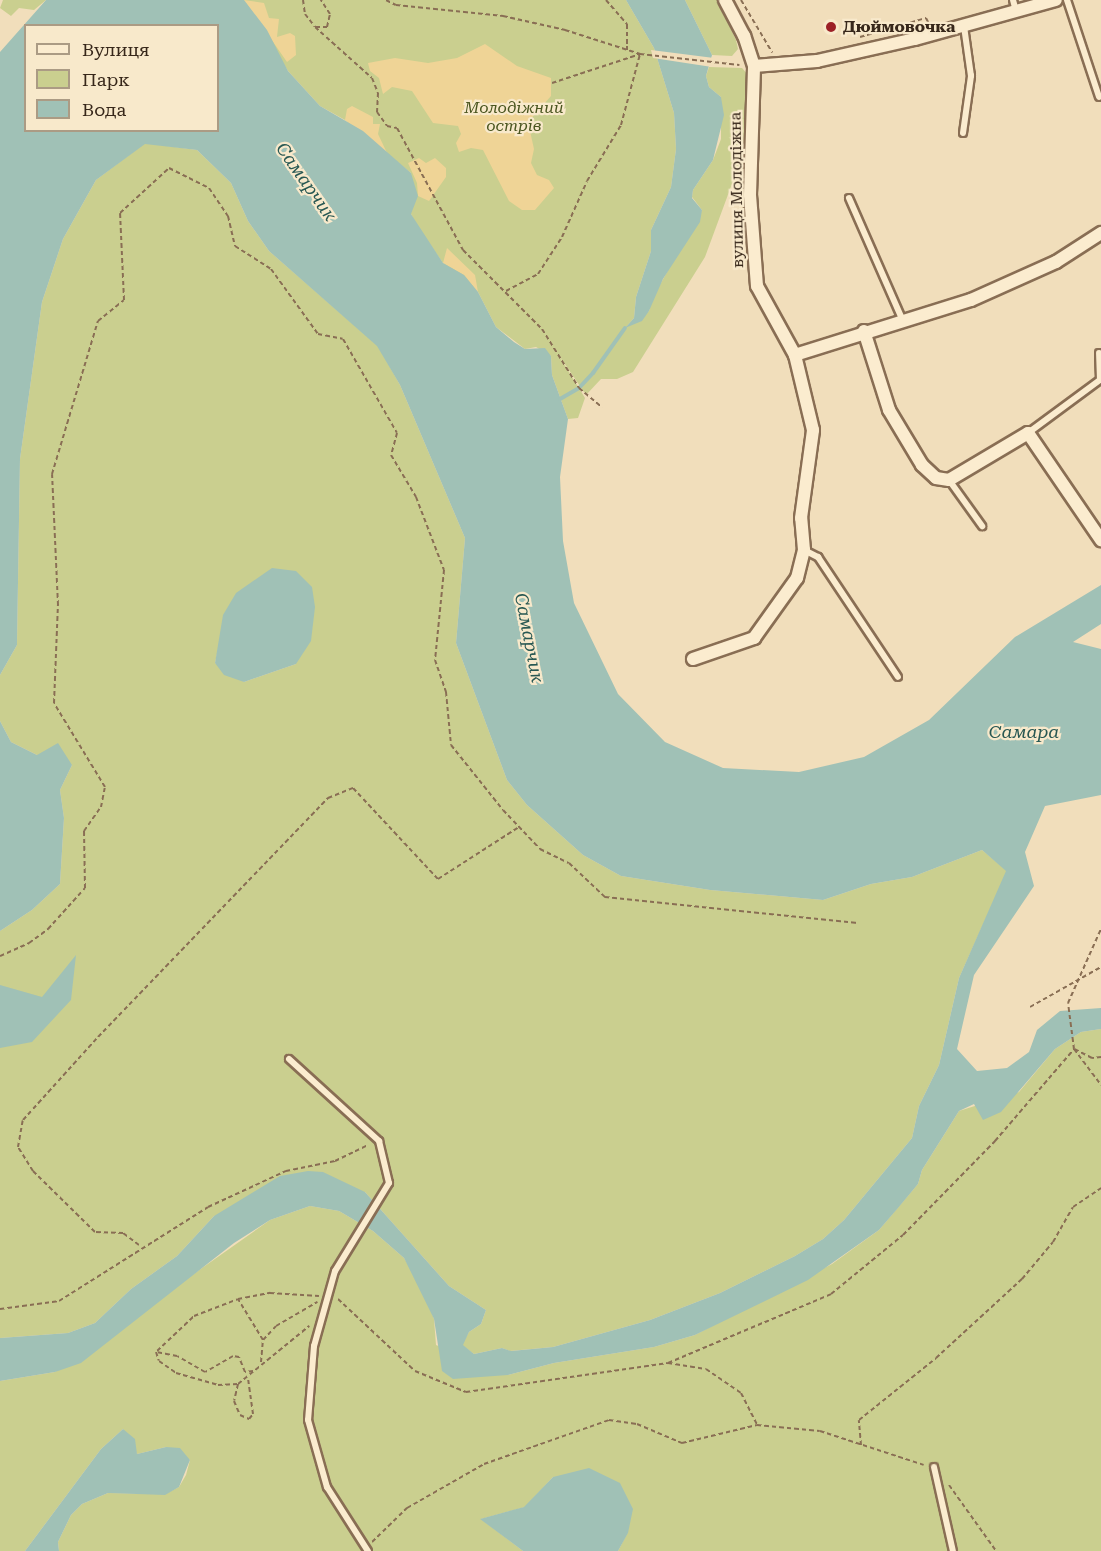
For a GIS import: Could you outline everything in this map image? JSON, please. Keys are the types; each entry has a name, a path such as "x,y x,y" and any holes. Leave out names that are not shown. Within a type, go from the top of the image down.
{"street":[{"path":"726,0 744,36 754,66 817,61 964,26 1014,6 1056,0"},
{"name":"вулиця Молодіжна","path":"693,659 754,638 797,578 804,550 801,518 813,430 795,355 757,286 750,195 754,66"},
{"path":"795,355 864,331 971,300 1056,262 1101,233"},
{"path":"864,331 889,410 911,450 936,478 949,480 1028,433 1101,540"}],"lane":[{"path":"1067,0 1099,98"},
{"path":"963,133 971,76 964,26"},
{"path":"849,198 904,321"},
{"path":"1028,433 1100,380 1099,353"},
{"path":"949,480 982,526"},
{"path":"804,550 818,557 898,677"},
{"path":"290,1059 379,1141 389,1183 335,1271 314,1346 308,1420 327,1487 366,1550"},
{"path":"934,1467 953,1551"}],"path":[{"path":"303,0 305,14 315,27 372,78 378,93 377,112 387,126 397,128 463,250 488,278 506,291 542,328 587,398 602,407"},
{"path":"315,27 327,27 330,14 321,0"},
{"path":"386,0 396,5 503,16 565,30 640,54"},
{"path":"606,0 627,24 627,50"},
{"path":"741,0 779,64"},
{"path":"552,83 640,54 655,53 733,64"},
{"path":"506,291 538,274 562,237 587,181 621,125 640,54"},
{"path":"0,956 28,944 48,929 85,888 84,831 101,807 105,787 54,703 58,605 52,474 98,321 124,300 120,213 169,168 209,188 228,216 235,246 271,270 318,334 343,339 386,412 397,433 391,455 416,497 444,570 435,660 446,692 451,745 519,827 540,849 569,863 605,897 858,923"},
{"path":"138,1245 123,1233 95,1232 33,1171 18,1147 23,1120 98,1036 328,798 353,788 438,879 519,827"},
{"path":"1101,929 1068,1003 1074,1049 1101,1085"},
{"path":"1030,1007 1101,967"},
{"path":"1074,1049 1092,1058 1101,1057"},
{"path":"156,1352 194,1316 238,1299 270,1293 329,1294 364,1328 415,1371 466,1392 668,1363 831,1294 903,1235 995,1141 1074,1049"},
{"path":"0,1308 59,1301 208,1207 286,1171 335,1161 379,1141"},
{"path":"861,1445 859,1419 936,1358 1022,1279 1053,1242 1073,1207 1101,1188"},
{"path":"263,1340 276,1326 329,1294"},
{"path":"238,1299 263,1340 261,1362"},
{"path":"156,1352 159,1361 176,1373 218,1385 238,1384 248,1377 261,1362 322,1318"},
{"path":"156,1352 177,1356 205,1372 233,1356 239,1357 245,1372 253,1371"},
{"path":"668,1363 706,1370 741,1393 757,1425"},
{"path":"238,1384 234,1401 240,1416 249,1419 253,1414 248,1377"},
{"path":"366,1550 406,1508 484,1464 609,1420 637,1424 682,1443 757,1425 820,1431 934,1467 996,1551"}],"green space":[{"path":"3,0 46,0 34,10 19,8 11,16 0,8"},
{"name":"Молодіжний острів","path":"244,0 626,0 654,48 674,113 676,149 671,187 651,230 651,251 636,297 634,318 626,327 649,311 653,297 702,210 692,197 693,190 713,160 721,139 721,97 709,87 706,76 709,67 742,68 749,76 745,142 749,175 736,173 705,257 633,372 617,379 601,379 586,395 558,354 585,398 578,418 568,419 552,375 551,356 536,347 525,349 496,327 478,292 443,263 417,226 411,214 411,173 345,120 320,106 288,71"},
{"path":"685,0 717,0 736,40 738,49 732,56 712,55"},
{"path":"145,143 197,150 231,183 248,221 269,251 378,346 400,385 465,538 456,643 507,780 527,805 583,855 621,876 710,890 823,900 871,884 912,877 982,850 1007,871 959,978 939,1065 919,1106 912,1138 844,1220 823,1239 795,1256 720,1293 650,1320 553,1347 510,1351 502,1348 474,1354 462,1345 469,1332 481,1324 486,1310 449,1286 365,1192 214,1216 177,1256 131,1289 95,1323 68,1333 0,1338 0,931 32,910 60,884 64,818 60,790 72,765 37,755 11,742 0,721 0,675 17,645 20,459 42,302 63,239 96,180","holes":["220,640 296,664 244,682 215,663"]},
{"path":"1101,1029 1101,1551 618,1551 628,1532 553,1477 525,1507 481,1519 523,1551 59,1551 58,1542 71,1515 82,1504 108,1493 165,1494 179,1487 186,1475 190,1460 166,1447 137,1454 123,1429 101,1449 25,1551 0,1551 0,1381 55,1372 270,1220 310,1206 339,1211 373,1231 404,1258 425,1293 434,1319 436,1345 508,1375 554,1363 654,1347 695,1335 832,1264 879,1230 918,1184 922,1170 959,1111 1019,1092 1055,1049 1081,1032"}],"sand":[{"path":"244,0 264,3 269,18 279,19 277,37 290,33 295,36 296,55 287,62"},
{"path":"485,44 517,66 551,78 551,96 528,122 534,149 531,163 537,175 549,180 554,188 535,210 522,210 509,201 483,150 471,148 459,152 456,143 461,134 458,126 433,123 412,91 392,87 383,94 379,78 370,71 368,63 395,58 428,63 457,58"},
{"path":"352,106 373,117 373,124 380,124 378,134 388,155 345,120 347,109"},
{"path":"419,158 426,163 435,158 446,168 446,177 429,201 418,196 417,183 408,163"},
{"path":"447,248 475,275 478,292 464,275 443,263"}],"water":[{"name":"Самара","path":"46,0 244,0 267,30 288,71 320,106 363,131 411,173 418,196 411,214 443,263 464,275 478,292 496,327 525,349 545,348 551,356 552,375 568,419 560,477 563,541 574,603 618,694 665,742 723,768 799,772 864,757 929,720 1015,637 1101,585 1101,624 1073,642 1101,649 1101,795 1045,806 1025,852 1034,886 974,975 957,1049 977,1071 1007,1068 1029,1052 1037,1030 1060,1011 1101,1008 1101,1029 1081,1032 1055,1049 1001,1112 983,1120 974,1104 959,1111 922,1170 918,1184 879,1230 808,1280 695,1335 654,1347 554,1363 508,1375 453,1379 442,1371 434,1319 404,1258 373,1231 339,1211 310,1206 270,1220 234,1243 81,1363 55,1372 0,1381 0,1338 68,1333 95,1323 131,1289 177,1256 214,1216 280,1176 308,1171 323,1172 365,1192 449,1286 486,1310 481,1324 469,1332 463,1345 474,1354 502,1348 511,1351 553,1347 650,1320 720,1293 795,1256 823,1239 844,1220 912,1138 919,1106 939,1065 959,978 1006,871 982,850 912,877 871,884 823,900 710,890 621,876 583,855 527,805 507,780 456,643 465,538 400,385 377,346 269,251 248,221 231,183 197,150 145,144 96,180 63,239 42,302 20,459 17,645 0,675 0,52 24,25 24,132 219,132 219,24 25,24"},
{"path":"626,0 685,0 712,55 706,76 709,87 721,97 724,115 713,160 693,190 692,198 702,210 700,222 663,279 642,321 625,328 634,318 636,297 651,251 651,230 671,187 676,149 674,113 654,48"},
{"path":"272,568 296,571 312,587 315,607 311,641 296,664 244,682 224,675 215,663 223,615 236,593"},
{"path":"0,721 11,742 37,755 58,743 72,765 60,790 64,818 60,884 32,910 0,931"},
{"path":"76,955 71,1000 32,1042 0,1048 0,985 42,997"},
{"path":"123,1429 135,1439 137,1454 166,1447 180,1448 190,1460 179,1487 165,1495 108,1493 82,1504 71,1515 58,1542 59,1551 25,1551 101,1449"},
{"path":"589,1468 620,1483 633,1509 628,1533 618,1551 523,1551 480,1519 524,1507 553,1477"}],"pier":[{"path":"651,50 714,58 712,67 653,58"}],"waterway":[{"path":"560,399 579,388 593,373 625,328"}],"place":[{"name":"Дюймовочка","path":"831,27"}],"water label":[{"name":"Самарчик","path":"306,182"},
{"name":"Самарчик","path":"529,638"}]}
